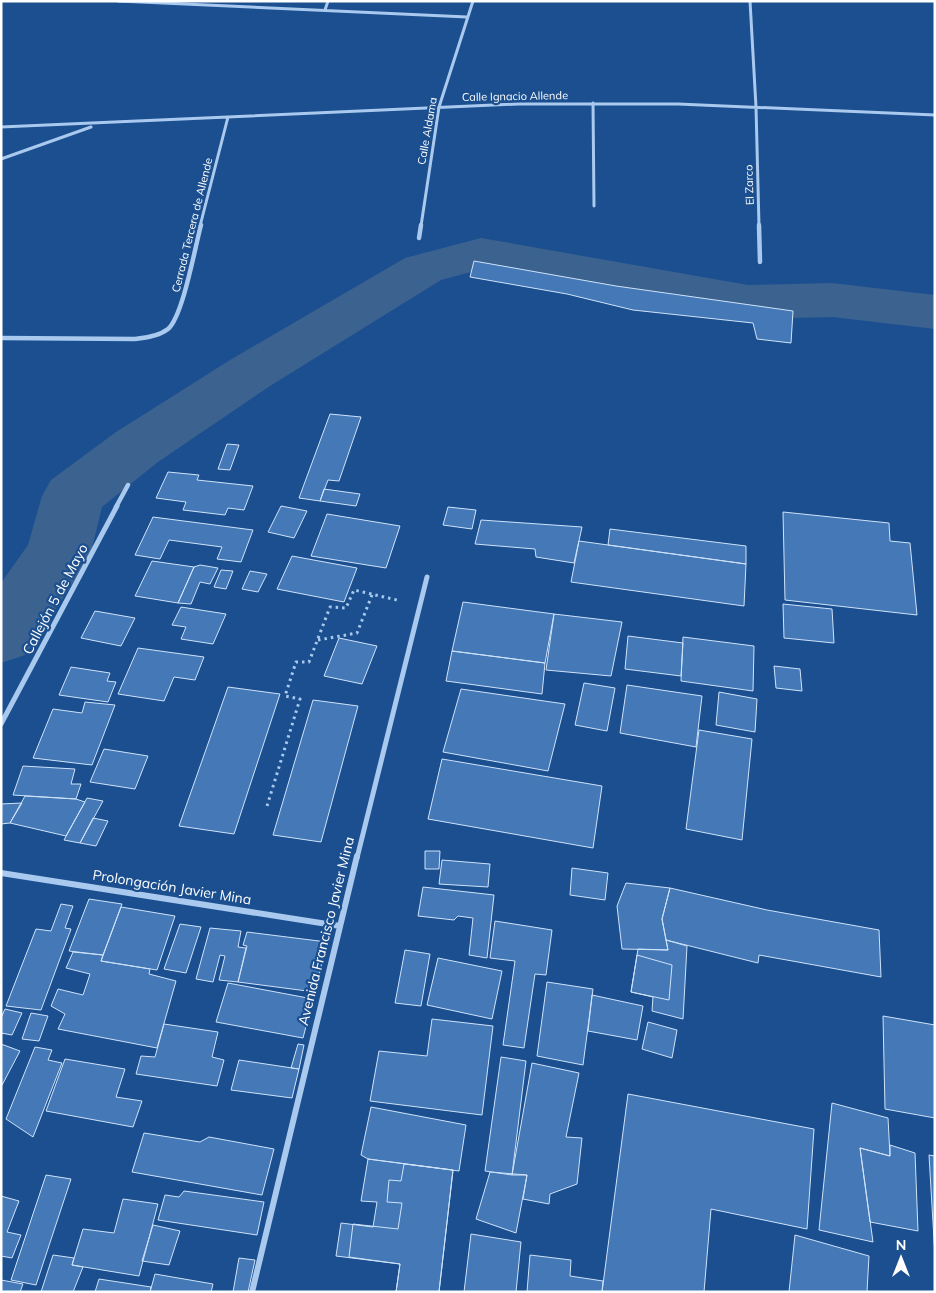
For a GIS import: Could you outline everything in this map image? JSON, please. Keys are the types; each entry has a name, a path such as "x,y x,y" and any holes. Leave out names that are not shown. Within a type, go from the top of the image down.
{"street":[{"path":"118,1 467,17"},
{"path":"325,10 328,1"},
{"name":"Calle Aldama","path":"418,238 439,107 473,1"},
{"name":"El Zarco","path":"750,1 756,107 760,262"},
{"path":"593,103 594,206"},
{"name":"Calle Ignacio Allende","path":"96,125 439,107 593,103 756,107 935,115"},
{"name":"Cerrada Tercera de Allende","path":"1,338 134,339 152,337 164,333 172,327 177,318 228,117"},
{"path":"1,127 96,125"},
{"path":"1,159 96,125"},
{"name":"Callejón 5 de Mayo","path":"1,724 128,485"},
{"name":"Avenida Francisco Javier Mina","path":"252,1292 340,926 428,577"},
{"name":"Prolongación Javier Mina","path":"1,873 340,926"}],"path":[{"path":"267,806 300,699 285,696 296,662 309,662 330,607 346,608 354,590 397,600"},
{"path":"318,640 357,633 372,595"}],"building":[{"path":"474,261 616,286 793,311 791,343 757,339 753,323 633,310 567,294 470,277"},
{"path":"330,414 361,417 339,481 328,480 320,501 299,498"},
{"path":"227,444 239,445 230,470 218,469"},
{"path":"168,472 199,475 197,480 253,486 244,510 228,508 225,515 183,510 186,502 156,498"},
{"path":"324,489 360,494 356,506 320,501"},
{"path":"281,506 307,511 294,538 268,532"},
{"path":"448,507 476,510 472,529 443,525"},
{"path":"783,512 889,523 890,541 910,543 917,615 785,600"},
{"path":"327,514 400,526 386,568 311,556"},
{"path":"153,517 253,530 241,562 217,559 222,547 169,540 160,559 135,555"},
{"path":"481,520 582,527 574,563 536,557 535,549 475,544"},
{"path":"610,529 746,546 746,564 608,545"},
{"path":"579,541 746,564 744,606 571,582"},
{"path":"292,556 357,568 344,602 277,589"},
{"path":"152,561 194,567 178,603 135,596"},
{"path":"200,565 218,568 210,584 200,582 191,604 178,603 194,567"},
{"path":"221,570 233,571 226,589 214,587"},
{"path":"250,571 267,574 258,592 242,589"},
{"path":"463,602 554,614 545,663 452,651"},
{"path":"783,604 832,609 834,643 784,638"},
{"path":"181,607 226,614 213,644 181,639 186,627 172,625"},
{"path":"95,611 135,618 121,646 81,638"},
{"path":"554,614 622,622 611,676 546,670"},
{"path":"628,636 683,643 681,676 625,669"},
{"path":"683,637 754,646 753,691 681,681"},
{"path":"339,638 377,646 362,684 324,676"},
{"path":"138,648 204,657 195,680 174,677 164,701 118,694"},
{"path":"452,651 545,663 542,694 446,681"},
{"path":"774,666 800,669 802,691 776,688"},
{"path":"71,667 110,673 107,681 116,682 108,702 59,695"},
{"path":"584,683 615,688 607,731 575,725"},
{"path":"627,685 702,696 696,747 620,733"},
{"path":"228,687 280,694 234,834 179,826"},
{"path":"461,689 565,704 548,771 443,752"},
{"path":"719,692 757,699 755,732 716,725"},
{"path":"313,700 358,706 321,842 273,835"},
{"path":"85,702 115,705 92,765 33,758 53,709 82,713"},
{"path":"699,730 752,739 742,840 686,829"},
{"path":"104,749 148,756 135,789 90,782"},
{"path":"442,759 602,786 593,848 428,819"},
{"path":"23,766 75,769 71,784 81,784 76,799 13,795"},
{"path":"25,796 76,799 85,802 66,836 10,823"},
{"path":"87,798 103,801 80,843 64,840"},
{"path":"22,803 10,823 1,824 1,804"},
{"path":"93,818 108,821 96,846 80,843"},
{"path":"425,851 440,851 439,869 425,869"},
{"path":"442,860 490,864 488,887 439,884"},
{"path":"572,868 608,873 605,900 570,895"},
{"path":"626,883 670,888 662,919 668,950 622,949 617,906"},
{"path":"423,887 494,895 487,958 469,955 473,918 458,916 454,920 418,916"},
{"path":"670,888 767,910 879,930 881,977 759,955 758,963 666,940 662,919"},
{"path":"89,899 122,904 103,955 69,951"},
{"path":"61,904 73,906 65,928 71,929 41,1010 6,1006 36,929 51,931"},
{"path":"121,907 175,916 157,970 101,961"},
{"path":"495,921 552,930 546,975 535,974 524,1048 503,1045 515,961 490,958"},
{"path":"180,924 201,927 186,973 164,969"},
{"path":"210,928 241,931 238,947 246,948 238,982 219,980 225,956 220,955 213,982 196,979"},
{"path":"247,932 327,942 315,992 238,982 247,946 243,945"},
{"path":"666,940 687,946 683,1019 652,1011 653,997 631,992 638,949 668,950"},
{"path":"405,950 430,954 421,1006 395,1003"},
{"path":"73,952 103,955 101,961 150,969 149,974 176,981 157,1048 58,1029 65,1014 51,1006 58,989 83,995 90,974 66,968"},
{"path":"637,955 672,965 669,1000 631,992"},
{"path":"438,958 502,971 492,1019 427,1005"},
{"path":"547,982 593,989 583,1065 537,1056"},
{"path":"228,983 313,999 303,1038 216,1022"},
{"path":"592,995 643,1006 637,1040 588,1031"},
{"path":"5,1009 22,1013 12,1035 1,1033 1,1018"},
{"path":"31,1013 48,1016 39,1041 22,1039"},
{"path":"883,1016 935,1025 935,1118 885,1109"},
{"path":"432,1019 493,1026 482,1115 370,1101 379,1051 427,1056"},
{"path":"648,1022 677,1030 672,1058 642,1049"},
{"path":"164,1024 218,1032 212,1057 224,1060 217,1086 136,1074 141,1056 155,1057"},
{"path":"1,1044 20,1051 1,1087"},
{"path":"298,1044 304,1045 299,1069 291,1068"},
{"path":"35,1047 52,1050 48,1060 62,1063 33,1137 6,1119"},
{"path":"501,1057 526,1061 512,1175 485,1171"},
{"path":"65,1059 125,1069 116,1097 142,1101 133,1127 46,1111"},
{"path":"239,1060 299,1069 292,1098 231,1090"},
{"path":"532,1063 579,1073 566,1137 582,1138 577,1184 550,1194 549,1204 523,1199 527,1175 512,1175"},
{"path":"628,1094 814,1129 807,1229 711,1209 704,1292 602,1292"},
{"path":"832,1103 888,1118 890,1156 860,1148 873,1242 819,1230"},
{"path":"371,1107 466,1125 459,1171 368,1159 361,1155"},
{"path":"144,1133 200,1142 209,1137 274,1149 262,1195 132,1172"},
{"path":"890,1145 915,1153 918,1231 870,1222 860,1148 890,1156"},
{"path":"929,1155 935,1156 935,1257"},
{"path":"368,1159 453,1170 439,1292 396,1292 400,1264 336,1256 341,1223 373,1227 377,1202 361,1201"},
{"path":"404,1164 453,1170 439,1292 396,1292 400,1264 349,1257 353,1224 398,1229 402,1203 387,1202 389,1180 401,1181"},
{"path":"490,1172 527,1175 516,1233 476,1219"},
{"path":"46,1175 71,1179 36,1285 11,1280"},
{"path":"184,1191 264,1202 257,1235 158,1220 165,1195 179,1197"},
{"path":"1,1196 19,1201 7,1232 21,1235 12,1258 1,1256"},
{"path":"123,1199 158,1204 139,1276 72,1265 83,1229 114,1233"},
{"path":"153,1225 180,1231 169,1265 142,1261"},
{"path":"471,1234 521,1242 516,1292 464,1292"},
{"path":"795,1235 869,1256 867,1292 789,1292"},
{"path":"53,1255 74,1258 72,1265 83,1267 73,1292 41,1292"},
{"path":"530,1255 571,1260 570,1276 603,1281 602,1292 527,1292"},
{"path":"239,1258 255,1260 248,1292 233,1292"},
{"path":"155,1274 213,1284 211,1292 150,1292"},
{"path":"99,1279 151,1287 150,1292 95,1292"},
{"path":"1,1280 23,1284 20,1292 1,1292"}],"waterway":[{"path":"1,636 59,552 73,496 137,447 250,373 423,269 481,253 748,302 832,300 935,312"}]}
